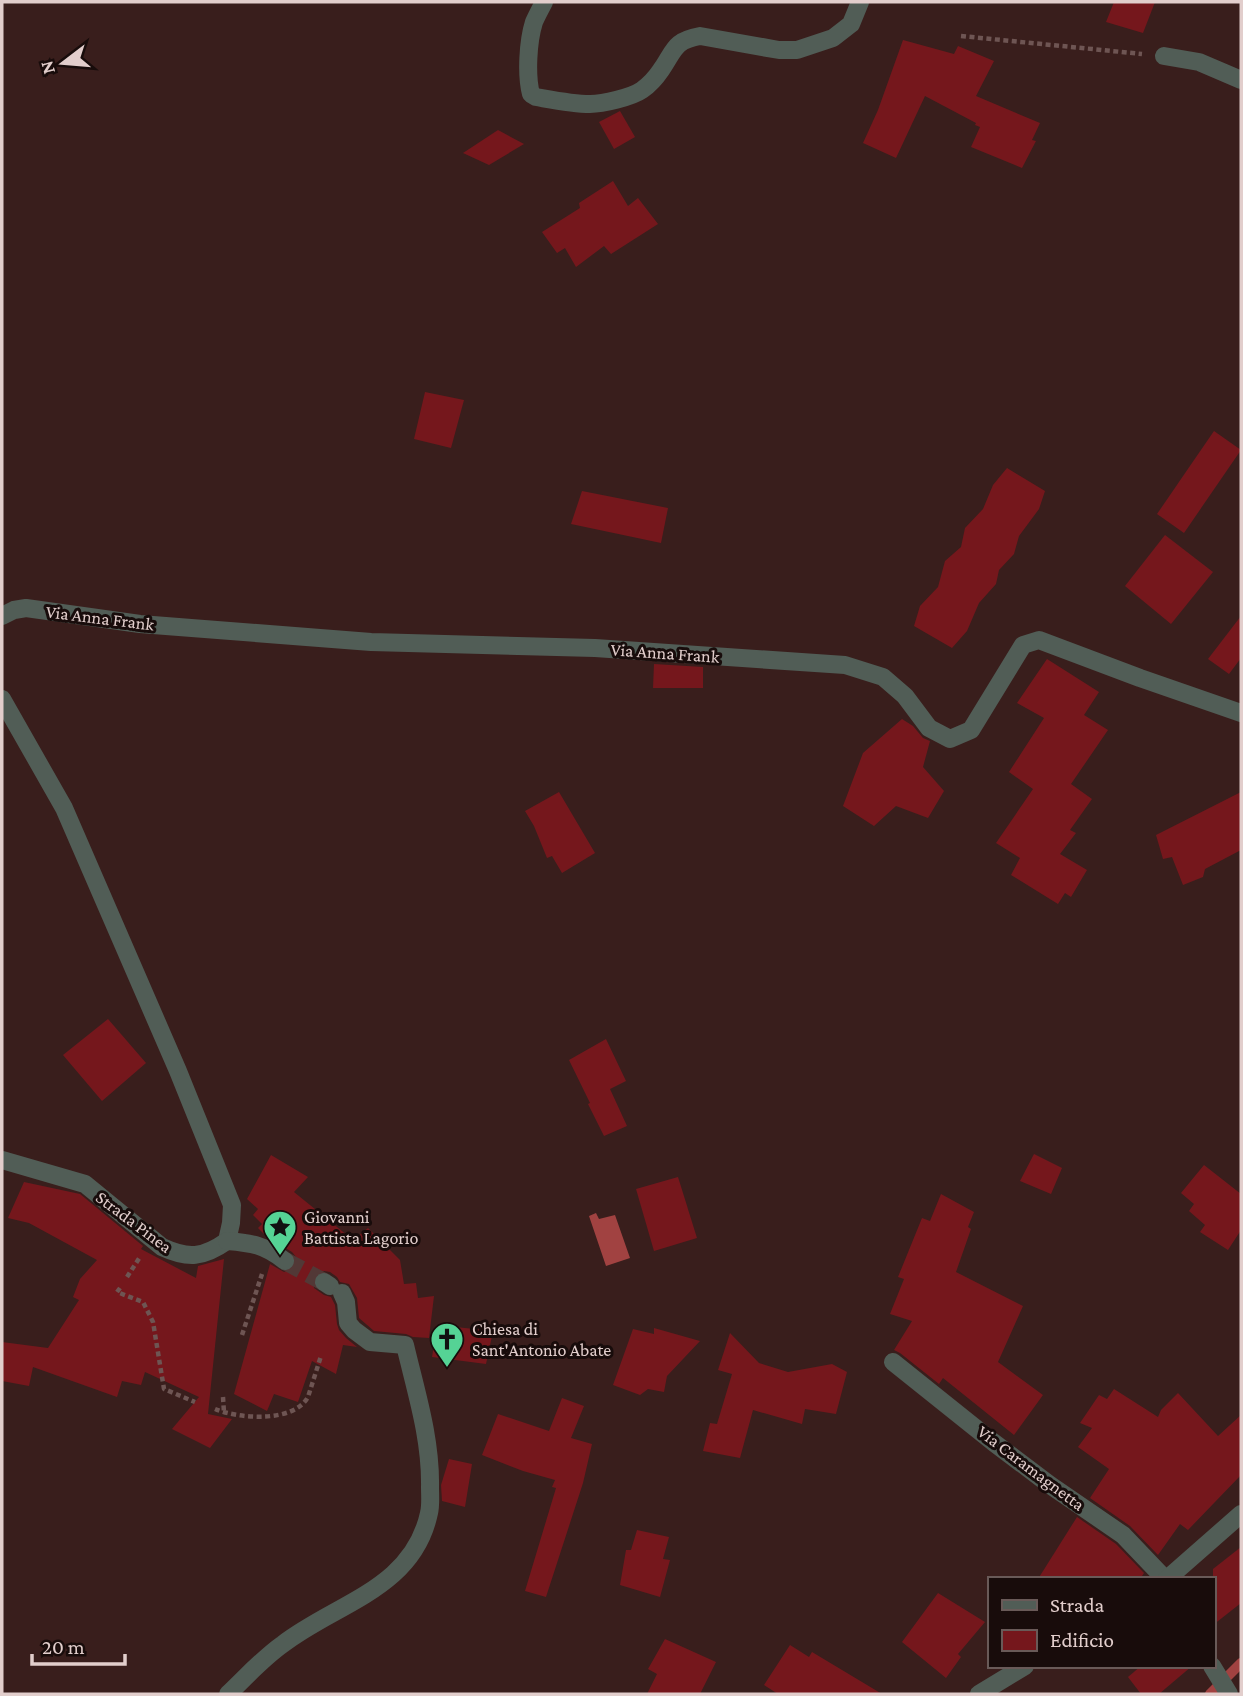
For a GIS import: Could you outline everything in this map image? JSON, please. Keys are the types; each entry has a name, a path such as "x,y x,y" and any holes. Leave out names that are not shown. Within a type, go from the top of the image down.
{"street":[{"path":"544,2 534,22 529,51 531,94 559,101 593,104 626,97 642,90 660,72 676,45 691,38 700,36 779,50 797,50 833,38 851,24 860,2"},
{"path":"1164,56 1199,62 1241,80"},
{"name":"Via Anna Frank","path":"2,615 26,608 140,624 371,642 595,648 845,665 883,677 905,696 929,728 950,739 971,730 1023,646 1039,640 1241,713"},
{"path":"2,699 64,808 178,1071 232,1205 227,1241 252,1243 285,1261"},
{"name":"Strada Pinea","path":"2,1160 85,1184 162,1247 175,1253 190,1256 203,1254 227,1241"},
{"path":"228,1694 282,1644 375,1590 393,1575 416,1546 430,1511 428,1450 405,1345 370,1342 354,1330 348,1323 346,1302 332,1287"},
{"name":"Via Caramagnetta","path":"893,1362 1050,1485 1123,1535 1164,1577"},
{"path":"1168,1577 1241,1514"},
{"path":"979,1694 1023,1668"},
{"path":"1213,1668 1229,1694"}],"path":[{"path":"961,36 1164,56"},
{"path":"242,1335 269,1250"},
{"path":"120,1288 117,1292 143,1302 149,1313 164,1389 195,1402"},
{"path":"215,1409 253,1418 297,1409 306,1402 321,1356"},
{"path":"223,1397 224,1413"}],"shaded area":[{"path":"596,1213 599,1219 615,1215 630,1258 606,1266 589,1216"}],"building":[{"path":"1114,2 1155,2 1143,33 1106,22"},
{"path":"903,40 954,54 958,46 994,61 976,96 1040,123 1032,140 1036,141 1022,168 971,147 980,127 925,96 896,158 863,143"},
{"path":"620,111 635,137 614,149 599,122"},
{"path":"498,130 524,144 489,165 463,153"},
{"path":"613,181 628,206 638,198 658,224 611,254 604,246 576,267 565,248 557,253 542,232 580,208 579,203"},
{"path":"425,392 464,400 451,448 414,439"},
{"path":"1214,431 1241,450 1184,533 1157,514"},
{"path":"1007,468 1045,491 1039,509 1019,536 1014,554 999,570 996,584 979,603 967,631 952,648 914,626 920,606 938,587 945,561 961,547 965,528 983,509 993,485"},
{"path":"582,491 668,508 661,543 571,524"},
{"path":"1165,535 1213,572 1171,624 1125,586"},
{"path":"1241,616 1241,658 1229,674 1208,659"},
{"path":"1047,659 1099,692 1084,715 1108,730 1071,784 1092,799 1070,830 1076,833 1060,854 1087,870 1071,897 1065,893 1058,904 1011,875 1020,858 996,843 1033,789 1009,772 1044,718 1017,703"},
{"path":"654,664 703,667 703,688 653,688"},
{"path":"902,719 930,741 923,767 944,791 928,818 896,806 874,826 843,806 863,753"},
{"path":"559,792 595,853 562,873 552,856 547,858 525,811"},
{"path":"1241,792 1241,850 1205,869 1203,877 1183,885 1172,857 1163,859 1156,835"},
{"path":"108,1019 146,1063 102,1101 63,1055"},
{"path":"606,1039 626,1081 610,1089 627,1126 604,1136 569,1060"},
{"path":"1034,1154 1062,1168 1051,1194 1020,1181"},
{"path":"271,1155 308,1177 294,1192 353,1240 368,1228 400,1260 404,1284 416,1283 418,1298 434,1296 429,1338 374,1331 359,1318 357,1298 349,1284 340,1282 330,1272 318,1272 313,1281 314,1288 331,1297 339,1330 357,1347 343,1345 336,1374 312,1361 298,1402 274,1394 267,1411 234,1394 270,1264 284,1272 294,1268 296,1263 292,1252 267,1237 258,1228 262,1224 253,1215 258,1209 247,1199"},
{"path":"1204,1165 1241,1194 1241,1230 1228,1250 1200,1232 1205,1225 1189,1211 1194,1204 1181,1193"},
{"path":"678,1177 697,1238 654,1251 636,1189"},
{"path":"24,1182 80,1194 143,1246 141,1249 196,1278 198,1266 224,1259 208,1414 232,1419 210,1448 172,1429 199,1397 145,1372 141,1385 122,1381 117,1397 33,1367 29,1386 2,1381 2,1342 48,1348 79,1300 73,1297 80,1279 97,1260 29,1223 8,1218"},
{"path":"941,1194 974,1212 956,1272 1023,1306 998,1362 1043,1395 1014,1435 943,1378 939,1384 894,1350 912,1321 890,1314 904,1279 898,1277 922,1218 930,1221"},
{"path":"437,1325 493,1331 486,1364 432,1357"},
{"path":"654,1328 700,1341 667,1376 664,1392 648,1389 640,1395 613,1385 633,1329 654,1334"},
{"path":"730,1333 759,1363 788,1372 832,1364 847,1372 836,1414 805,1409 802,1424 753,1410 740,1458 703,1451 710,1423 717,1424 732,1374 718,1370"},
{"path":"1114,1389 1158,1417 1161,1410 1178,1393 1218,1436 1241,1415 1241,1475 1188,1530 1180,1524 1158,1555 1130,1526 1090,1498 1109,1469 1078,1447 1092,1428 1080,1423 1099,1395 1107,1399"},
{"path":"562,1398 584,1406 571,1438 592,1444 583,1483 546,1597 525,1591 556,1488 552,1487 555,1480 482,1455 498,1414 549,1431"},
{"path":"449,1459 472,1464 465,1507 442,1501 441,1485"},
{"path":"1077,1517 1116,1544 1144,1573 1141,1577 1039,1577"},
{"path":"637,1530 669,1537 663,1559 670,1560 660,1597 620,1585 626,1550 631,1550"},
{"path":"1241,1547 1241,1603 1215,1623 1215,1577 1213,1569"},
{"path":"938,1593 985,1622 958,1654 961,1657 946,1678 902,1642"},
{"path":"665,1639 716,1662 700,1694 647,1694 657,1674 648,1669"},
{"path":"790,1645 809,1657 812,1652 882,1694 778,1694 764,1685"},
{"path":"1139,1668 1190,1668 1159,1694 1141,1694 1128,1677"}],"waterway":[{"path":"1210,1694 1241,1663"}],"tunnel":[{"path":"285,1261 324,1282"}],"place":[{"name":"Giovanni Battista Lagorio","path":"280,1257"},
{"name":"Chiesa di Sant'Antonio Abate","path":"447,1369"}]}
